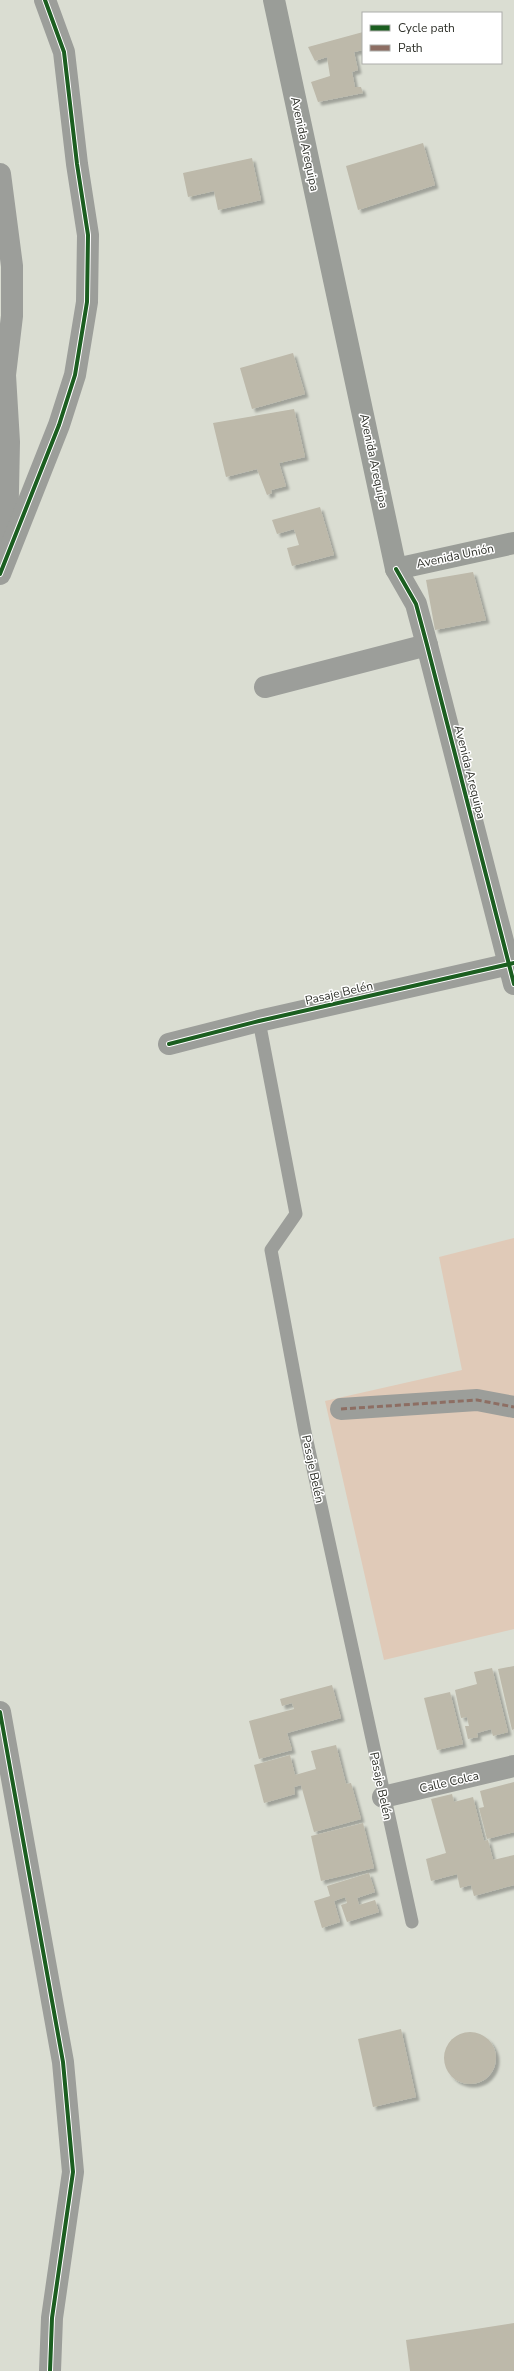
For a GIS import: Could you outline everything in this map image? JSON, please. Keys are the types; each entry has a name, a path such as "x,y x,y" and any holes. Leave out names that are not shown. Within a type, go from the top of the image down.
{"main road":[{"name":"Avenida Arequipa","path":"274,0 396,569"},
{"name":"Avenida Unión","path":"396,569 514,543"}],"street":[{"path":"4,565 59,425 75,375 87,302 88,235 77,164 64,52 45,0"},
{"path":"0,174 12,266 12,316 5,375 9,442 4,565"},
{"name":"Avenida Arequipa","path":"396,569 416,604 512,970"},
{"path":"265,687 427,645"},
{"name":"Pasaje Belén","path":"169,1044 259,1021 512,970"},
{"path":"342,1409 477,1400 514,1407"},
{"path":"0,1712 63,2062 73,2172 52,2318 50,2371"},
{"name":"Calle Colca","path":"383,1797 514,1766"}],"lane":[{"name":"Pasaje Belén","path":"259,1021 296,1214 271,1250 305,1432 383,1797 412,1922"}],"shaded area":[{"path":"514,1238 514,1629 384,1660 325,1401 462,1370 439,1257"}],"building":[{"path":"362,32 362,50 354,52 358,70 352,72 355,87 361,87 363,93 318,102 311,82 330,76 327,57 315,61 308,47"},
{"path":"423,143 435,185 358,210 346,166"},
{"path":"252,158 261,200 218,210 214,191 188,197 183,173"},
{"path":"293,353 305,394 252,409 240,368"},
{"path":"294,409 305,457 279,463 286,486 271,490 272,493 267,495 257,469 226,477 213,423"},
{"path":"320,507 334,555 292,566 287,548 299,545 294,529 277,534 272,520"},
{"path":"473,572 486,620 435,630 426,580"},
{"path":"514,1666 514,1729 512,1730 498,1669"},
{"path":"492,1668 508,1732 493,1736 491,1729 477,1733 478,1737 468,1739 465,1726 469,1726 467,1717 461,1718 455,1690 477,1684 474,1672"},
{"path":"332,1685 341,1718 287,1733 292,1750 259,1759 249,1721 294,1709 292,1703 282,1706 280,1699"},
{"path":"450,1692 463,1744 437,1750 424,1698"},
{"path":"336,1745 346,1784 351,1783 361,1819 314,1832 301,1785 294,1787 295,1794 264,1803 254,1765 290,1755 295,1775 316,1769 311,1751"},
{"path":"514,1782 514,1832 487,1839 479,1808 484,1807 480,1791"},
{"path":"452,1794 454,1802 473,1797 484,1841 488,1840 493,1860 514,1855 514,1885 474,1896 471,1885 460,1888 457,1874 431,1881 426,1859 446,1853 431,1799"},
{"path":"363,1823 374,1868 321,1881 311,1836"},
{"path":"369,1873 375,1892 357,1898 359,1905 375,1900 379,1912 347,1922 341,1905 347,1903 345,1897 334,1901 340,1922 322,1928 314,1901 330,1896 327,1886"},
{"path":"401,2029 416,2097 373,2107 358,2039"},
{"path":"470,2032 484,2036 492,2044 496,2058 492,2072 484,2080 470,2084 456,2080 448,2072 444,2058 448,2044 456,2036"},
{"path":"514,2323 514,2371 410,2371 406,2340"}],"marked path":[{"path":"341,1409 477,1400 514,1407"}],"cycle path":[{"path":"0,574 59,425 75,375 87,302 88,235 77,164 64,52 45,0"},
{"path":"396,569 416,604 514,984"},
{"path":"169,1044 259,1021 514,963"},
{"path":"0,1712 63,2062 73,2172 52,2318 50,2371"}]}
